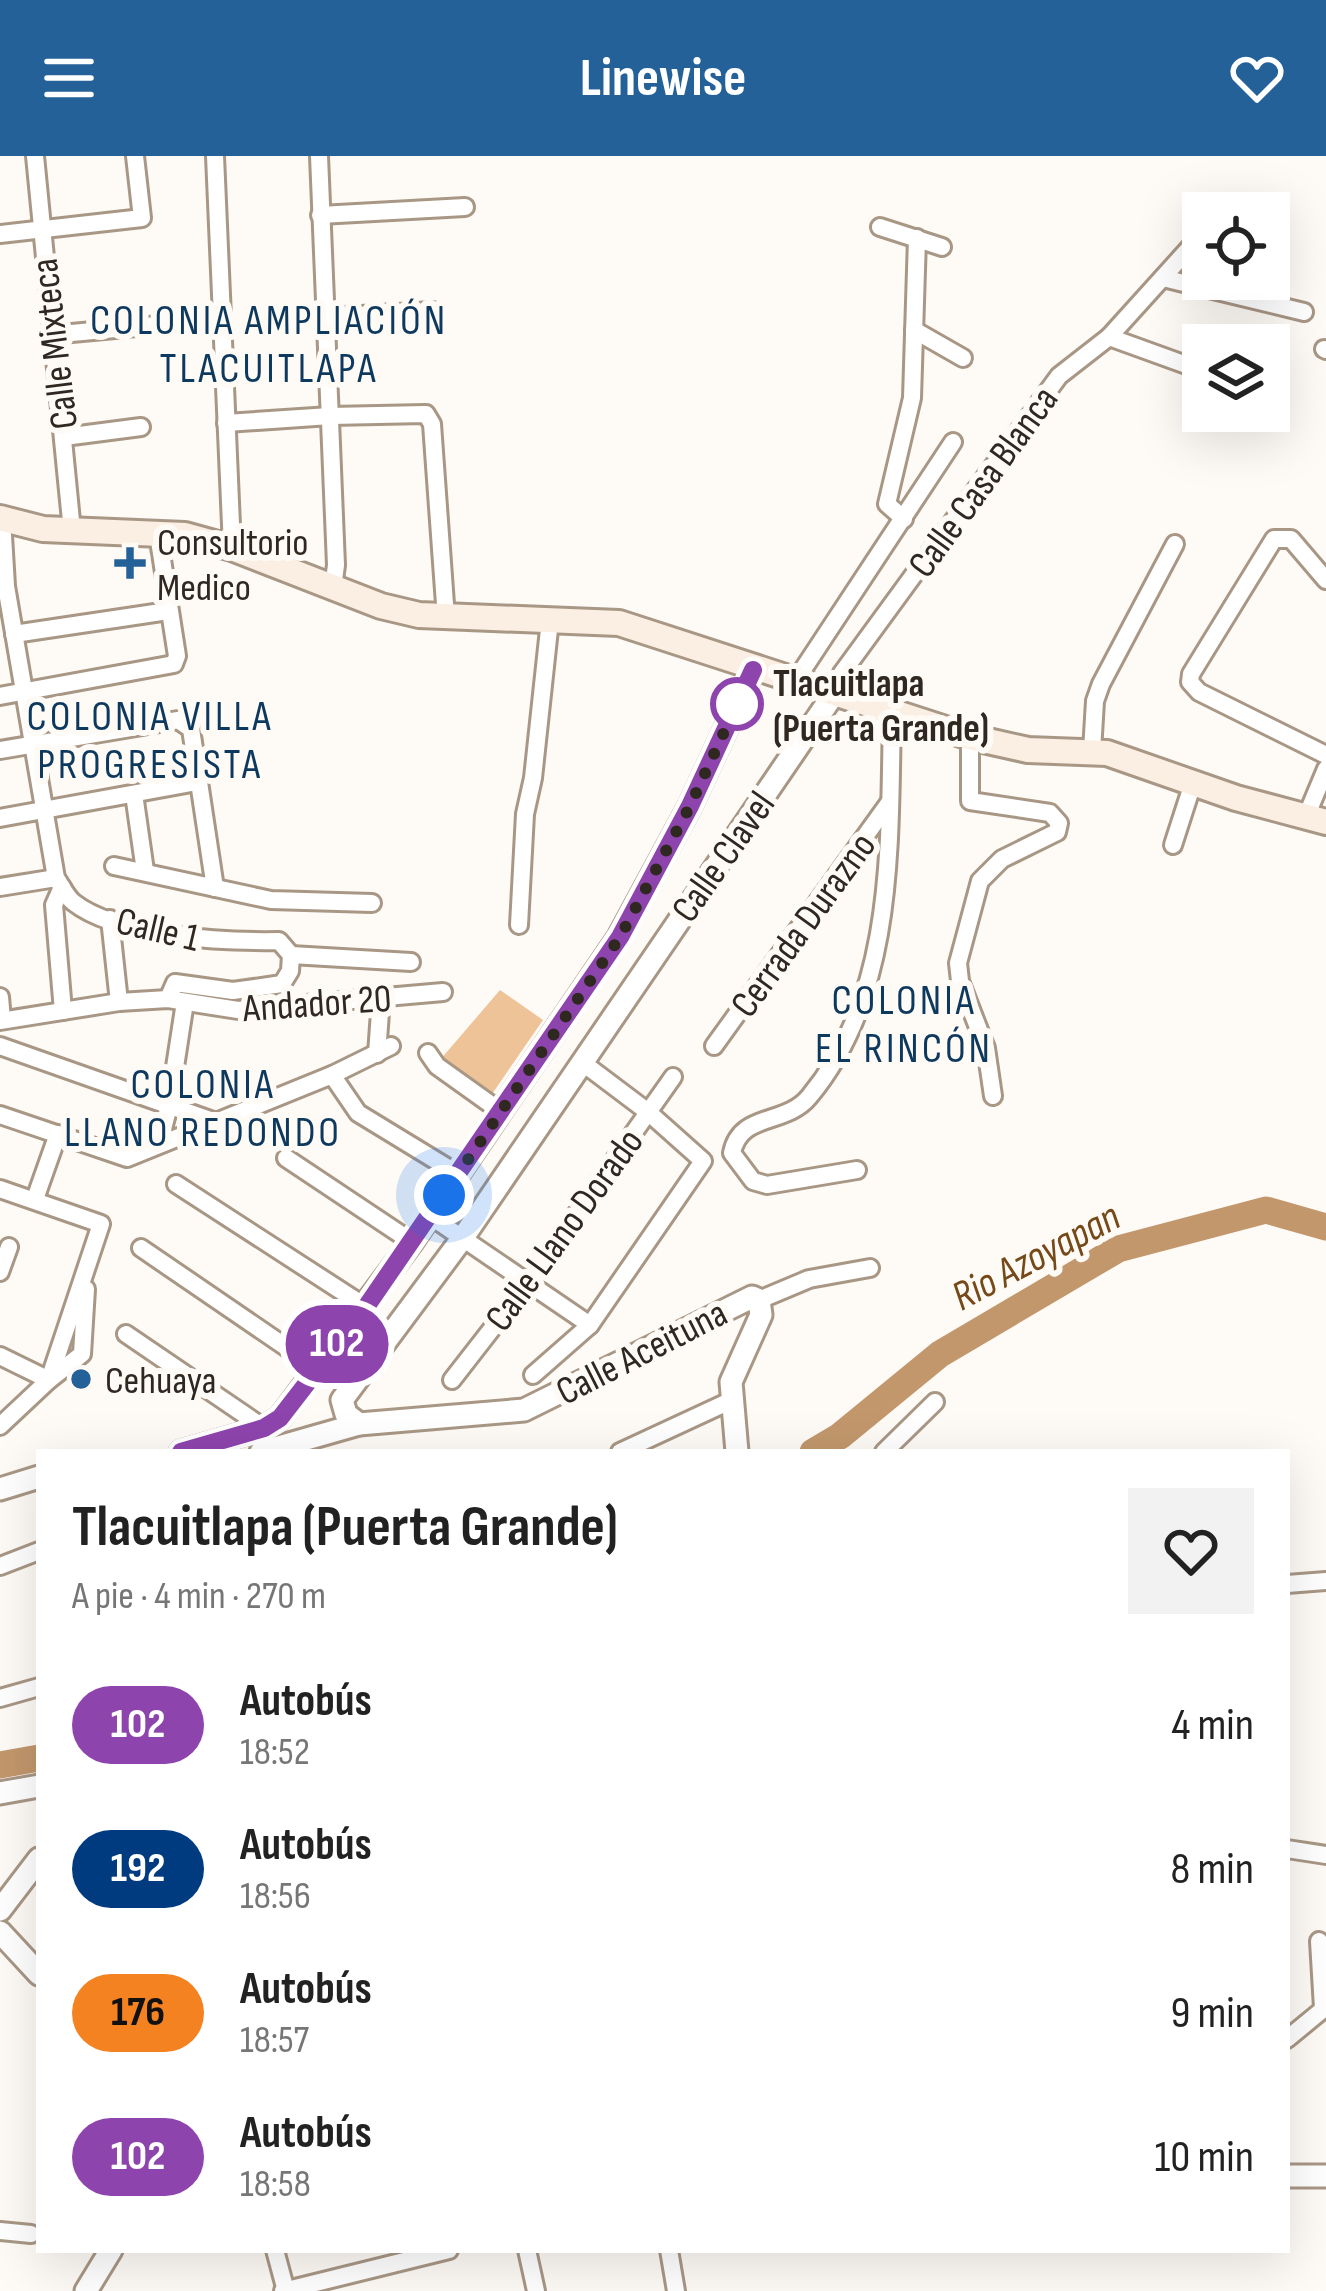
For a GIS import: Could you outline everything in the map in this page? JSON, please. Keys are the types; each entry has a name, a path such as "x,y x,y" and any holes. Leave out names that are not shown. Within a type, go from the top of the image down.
{"main road":[{"path":"1,518 21,526 72,532 185,535 232,548 381,606 446,618 620,623 970,737 1028,750 1120,756 1316,819"}],"street":[{"name":"Calle Mixteca","path":"35,156 72,532"},
{"path":"0,235 142,218 135,156"},
{"path":"215,156 232,548"},
{"path":"319,156 336,565 333,588"},
{"path":"320,214 465,207"},
{"path":"880,226 942,247"},
{"path":"904,519 887,504 912,398 917,238"},
{"name":"Calle Casa Blanca","path":"833,695 842,673 1059,376 1109,337 1182,257"},
{"path":"1163,278 1304,312"},
{"path":"325,317 434,311"},
{"path":"50,335 223,319"},
{"path":"914,330 963,358"},
{"path":"1109,337 1182,363"},
{"path":"226,424 420,413 432,424 446,618"},
{"path":"64,437 142,427"},
{"path":"794,683 953,442"},
{"path":"1,518 3,587 59,883 54,905 63,1011"},
{"path":"0,696 174,664 158,534"},
{"path":"1326,580 1291,539 1274,539 1190,682 1199,692 1326,754"},
{"path":"1092,751 1095,701 1101,684 1175,544"},
{"path":"14,634 168,611"},
{"path":"519,925 525,814 550,620"},
{"path":"191,1449 264,1428 280,1418 366,1307 620,937 690,806 753,670"},
{"name":"Calle Clavel","path":"359,1424 346,1414 342,1400 464,1236 833,695"},
{"path":"857,1170 767,1185 753,1181 731,1153 746,1125 790,1113 808,1098 854,1027 870,987 890,802 892,714"},
{"path":"0,750 178,720 185,723 191,729 215,888"},
{"path":"970,737 970,801 1050,813 1059,823 1057,832 1003,859 980,880 958,963 960,981 986,1048 993,1096"},
{"path":"1316,819 1326,770"},
{"path":"0,818 197,782"},
{"path":"1173,845 1193,783"},
{"path":"134,794 145,871"},
{"name":"Cerrada Durazno","path":"714,1046 890,802"},
{"path":"114,866 271,900 372,903"},
{"path":"0,886 59,883"},
{"name":"Calle 1","path":"59,883 73,902 125,926 217,942 411,962"},
{"path":"110,919 119,1002"},
{"path":"620,937 651,958"},
{"path":"159,1144 169,1106 175,983 233,992 282,984 290,971 285,948"},
{"name":"Andador 20","path":"1,1020 119,1002 177,1001 238,1010 442,992"},
{"path":"0,997 1,1020"},
{"path":"0,1115 127,1158 384,1050 381,998"},
{"path":"0,1046 213,1121"},
{"path":"428,1053 437,1066 500,1111"},
{"path":"532,1375 590,1325 701,1166 701,1156 583,1063"},
{"path":"332,1075 358,1113 458,1174"},
{"name":"Calle Llano Dorado","path":"452,1380 529,1281 673,1077"},
{"path":"35,1199 58,1134"},
{"path":"286,1158 412,1242"},
{"path":"176,1184 366,1307"},
{"path":"0,1189 101,1224 49,1380 0,1426"},
{"path":"430,1216 590,1325"},
{"path":"0,1272 9,1246"},
{"path":"140,1249 318,1370"},
{"path":"737,1449 731,1382 761,1315 759,1300 809,1279 870,1268"},
{"name":"Calle Aceituna","path":"359,1424 524,1410 743,1299 759,1300"},
{"path":"126,1334 264,1428"},
{"path":"0,1356 49,1380"},
{"path":"626,1449 730,1401"},
{"path":"887,1449 934,1402"},
{"path":"272,1449 359,1424"},
{"path":"0,1489 36,1478"},
{"path":"0,1567 36,1552"},
{"path":"1290,1584 1326,1581"},
{"path":"0,1698 36,1688"},
{"path":"0,1793 36,1787"},
{"path":"1290,1849 1326,1855"},
{"path":"0,1910 36,1863"},
{"path":"0,1932 36,1971"},
{"path":"1290,2036 1324,2008 1319,1941"},
{"path":"1290,2176 1326,2176"},
{"path":"0,2231 31,2234"},
{"path":"86,2291 109,2253"},
{"path":"275,2253 285,2291 437,2253"},
{"path":"528,2253 536,2291"},
{"path":"670,2253 676,2291"}],"shaded area":[{"path":"500,990 543,1020 492,1094 440,1060"}],"waterway":[{"name":"Rio Azoyapan","path":"818,1449 940,1354 1118,1249 1266,1210 1326,1227"},
{"name":"Rio Azoyapan","path":"0,1765 36,1759"}],"bus line":[{"name":"102","path":"187,1449 264,1428 280,1418 366,1307 620,937 690,806 753,670"}],"place":[{"name":"Consultorio Medico","path":"130,563"},
{"name":"Tlacuitlapa (Puerta Grande)","path":"737,704"},
{"name":"Cehuaya","path":"81,1379"}],"district":[{"name":"COLONIA AMPLIACIÓN TLACUITLAPA","path":"269,344"},
{"name":"COLONIA VILLA PROGRESISTA","path":"150,739"},
{"name":"COLONIA EL RINCÓN","path":"904,1023"},
{"name":"COLONIA LLANO REDONDO","path":"203,1107"}],"route":[{"path":"444,1195 620,937 690,806 737,704"}]}
